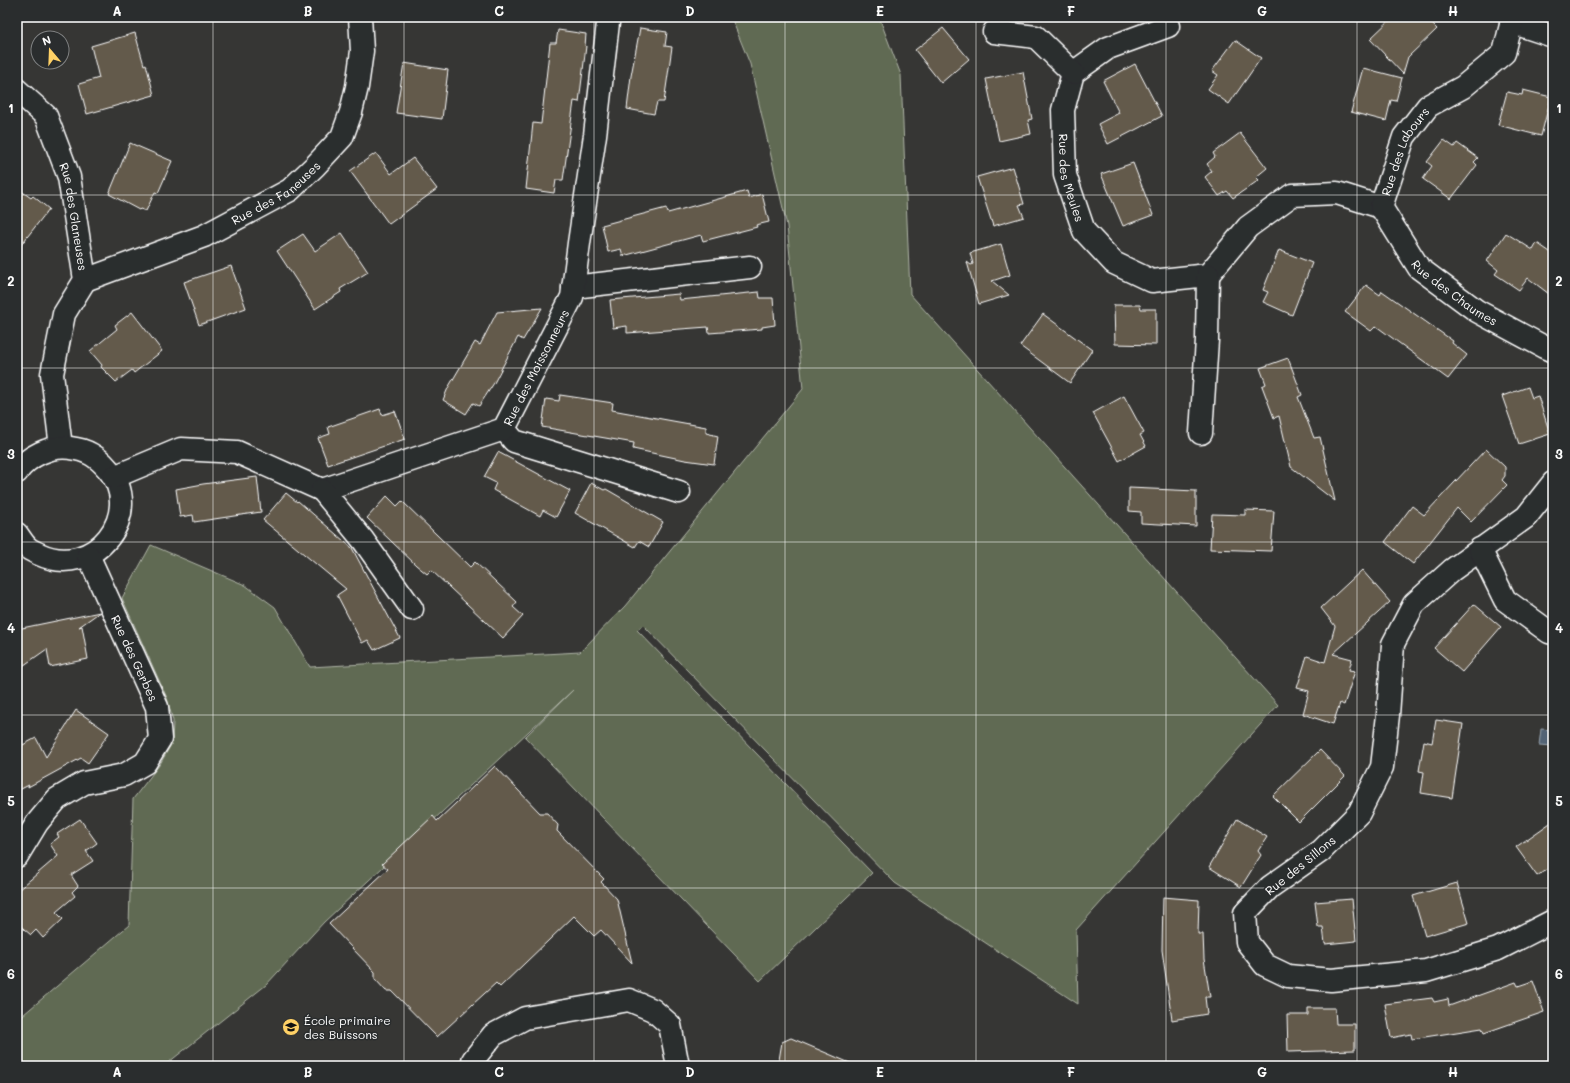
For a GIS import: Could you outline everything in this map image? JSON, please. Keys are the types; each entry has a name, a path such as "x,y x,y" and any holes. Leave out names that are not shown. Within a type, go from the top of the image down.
{"street":[{"name":"Rue des Faneuses","path":"85,280 204,236 290,190 342,137 351,112 357,87 362,51 360,17"},
{"name":"Rue des Moissonneurs","path":"322,490 504,429 572,298 595,135 608,23 607,17"},
{"path":"1512,20 1553,36"},
{"name":"Rue des Labours","path":"1381,207 1404,137 1428,106 1463,87 1504,53 1512,20"},
{"path":"994,32 1036,37 1073,73 1108,48 1168,26"},
{"name":"Rue des Meules","path":"1073,73 1063,110 1065,175 1084,231 1114,263 1152,281 1208,275"},
{"name":"Rue des Glaneuses","path":"17,90 46,116 69,177 85,280 64,314 52,374 61,447"},
{"path":"1201,433 1207,340 1208,275 1248,227 1292,195 1337,192 1381,207"},
{"name":"Rue des Chaumes","path":"1381,207 1420,268 1477,311 1544,348 1553,351"},
{"path":"573,286 750,267"},
{"path":"504,429 514,441 679,492"},
{"path":"17,472 34,455 61,447 83,450 99,459 114,477 119,490 121,510 112,534 104,544 88,555 70,560 50,559 28,548 17,534"},
{"path":"114,477 181,449 237,452 322,490 363,540 412,609"},
{"name":"Rue des Sillons","path":"1553,483 1526,517 1452,570 1414,604 1393,644 1388,715 1382,767 1359,813 1321,851 1270,887 1245,913 1246,942 1265,965 1288,976 1331,980 1426,971 1498,949 1553,921"},
{"path":"1480,549 1505,600 1549,632 1553,633"},
{"name":"Rue des Gerbes","path":"17,856 37,823 57,799 84,783 124,775 145,763 160,739 158,706 88,555"},
{"path":"473,1066 473,1060 493,1035 525,1018 629,1000 653,1010 670,1025 678,1066"}],"green space":[{"path":"731,17 879,17 901,75 910,294 1278,705 1076,930 1078,1004 895,883 643,625 637,630 872,873 760,981 525,737 573,690 324,922 266,985 164,1066 17,1066 17,1020 129,925 133,799 160,764 172,743 173,721 167,698 122,598 151,545 245,585 275,607 310,667 580,652 625,606 803,389 787,226 750,64"}],"water":[{"path":"1541,729 1553,730 1553,746 1539,745"}],"building":[{"path":"1393,17 1425,17 1437,29 1408,57 1403,74 1370,39"},
{"path":"640,28 667,32 665,46 672,47 664,102 657,102 654,114 627,109 631,76"},
{"path":"943,28 969,59 941,83 915,50"},
{"path":"558,30 586,34 586,46 579,102 574,101 563,180 556,180 554,193 526,189 533,123 541,124 550,43 556,43"},
{"path":"135,33 144,65 146,64 154,95 87,114 79,84 99,78 91,46"},
{"path":"1235,40 1261,58 1229,104 1208,89 1218,75 1212,71"},
{"path":"404,63 448,70 442,119 396,113"},
{"path":"1135,64 1162,116 1108,144 1098,124 1119,113 1103,81"},
{"path":"1363,68 1402,78 1396,101 1391,100 1386,121 1351,112"},
{"path":"1023,72 1032,119 1028,120 1031,134 999,141 986,79"},
{"path":"1523,90 1551,97 1541,136 1498,125 1507,92 1522,95"},
{"path":"1240,133 1267,168 1256,177 1259,180 1233,198 1227,191 1219,196 1205,177 1212,171 1207,164 1215,157 1213,153"},
{"path":"1444,140 1454,147 1457,143 1478,158 1474,162 1477,165 1451,199 1423,179 1432,166 1427,162"},
{"path":"130,143 172,161 158,193 155,192 146,211 139,210 109,194"},
{"path":"376,153 391,174 413,158 437,189 389,224 350,171"},
{"path":"1133,163 1153,215 1123,226 1101,174"},
{"path":"1013,167 1024,204 1019,205 1024,217 993,226 977,177"},
{"path":"17,188 31,198 33,196 49,209 17,250"},
{"path":"747,191 749,198 762,194 769,222 756,225 757,227 703,241 701,235 623,256 621,249 608,252 602,225 666,208 668,213"},
{"path":"342,233 368,272 340,289 341,292 315,309 277,251 303,234 315,251"},
{"path":"1506,233 1533,250 1537,243 1553,254 1553,297 1528,278 1519,290 1495,274 1498,270 1487,261"},
{"path":"1001,244 1010,275 992,281 1009,295 979,304 967,262 971,265 973,264 970,253"},
{"path":"1279,250 1312,263 1292,315 1263,302 1268,292 1263,290"},
{"path":"231,266 246,308 199,325 184,282"},
{"path":"1366,285 1380,295 1382,291 1453,341 1452,343 1467,355 1448,379 1376,326 1371,331 1345,312"},
{"path":"759,292 760,298 773,298 775,325 762,327 762,329 709,333 708,327 627,333 627,326 613,328 610,300 679,294 680,300"},
{"path":"1114,305 1140,305 1141,309 1156,309 1156,345 1115,344"},
{"path":"542,308 523,340 518,337 494,383 479,406 473,403 466,414 443,400 448,388 475,342 480,345 497,312"},
{"path":"132,312 162,351 134,373 132,370 116,382 101,367 102,365 90,351 117,329 115,325"},
{"path":"1043,314 1092,350 1070,383 1020,346"},
{"path":"1288,358 1302,395 1298,397 1314,438 1320,437 1335,501 1291,467 1279,416 1274,418 1262,386 1266,384 1260,368"},
{"path":"1528,387 1532,398 1538,396 1550,434 1519,444 1502,396"},
{"path":"560,395 613,403 612,410 706,427 706,433 718,436 714,464 685,460 633,449 634,443 542,427 546,399 559,401"},
{"path":"1124,396 1144,433 1140,435 1146,446 1119,461 1093,413"},
{"path":"380,409 382,415 395,411 405,439 328,465 318,438 330,434 328,427"},
{"path":"1486,449 1505,467 1505,476 1502,480 1507,485 1471,522 1457,508 1413,564 1385,542 1412,506 1424,515"},
{"path":"498,452 570,491 556,517 543,510 540,516 493,490 496,483 484,477"},
{"path":"257,477 261,512 194,522 193,515 180,517 176,489"},
{"path":"591,483 604,490 606,489 663,522 649,547 639,541 635,547 575,513"},
{"path":"1129,488 1196,491 1196,526 1141,523 1141,512 1129,511"},
{"path":"286,493 297,502 298,501 352,548 400,638 374,650 368,640 362,643 337,595 346,589 263,520"},
{"path":"387,496 397,506 402,501 470,567 475,562 517,602 513,607 523,616 503,638 431,570 427,574 367,518"},
{"path":"1245,510 1274,511 1271,551 1210,549 1212,514 1245,515"},
{"path":"1362,570 1390,602 1333,654 1352,659 1349,670 1355,671 1344,705 1340,703 1333,724 1303,714 1309,691 1297,688 1307,656 1325,662 1335,626 1321,608"},
{"path":"1474,604 1501,627 1462,672 1434,648"},
{"path":"100,612 79,627 82,626 88,659 50,667 47,649 17,670 17,629"},
{"path":"76,710 109,733 88,763 81,758 28,787 29,785 17,791 17,748 36,738 46,757"},
{"path":"1436,720 1463,724 1452,798 1421,793 1424,772 1419,771 1424,741 1432,743"},
{"path":"1320,750 1345,776 1299,822 1273,796"},
{"path":"495,766 540,813 547,813 558,825 557,831 604,879 601,882 617,899 632,963 601,930 594,936 574,916 500,987 496,983 437,1037 392,991 386,991 375,979 375,972 329,924 388,869 382,864 433,816 437,821"},
{"path":"80,819 97,843 86,851 93,861 71,875 78,886 72,892 75,896 56,912 63,919 43,938 36,930 31,935 17,923 17,891 58,856 50,844 59,837 57,834"},
{"path":"1237,819 1267,837 1258,851 1261,855 1241,887 1209,867"},
{"path":"1553,821 1553,865 1537,876 1516,847"},
{"path":"1457,883 1469,923 1425,936 1413,896"},
{"path":"1163,897 1199,900 1198,934 1203,934 1204,959 1210,997 1205,997 1207,1014 1172,1020 1162,950"},
{"path":"1352,899 1356,941 1325,944 1323,927 1318,927 1315,902"},
{"path":"1533,981 1544,1012 1484,1033 1482,1028 1412,1039 1411,1034 1391,1038 1385,1004 1432,998 1434,1002 1448,999 1449,1006 1516,982 1518,986"},
{"path":"1308,1008 1335,1008 1336,1024 1355,1024 1355,1050 1288,1052 1287,1015 1308,1015"},
{"path":"791,1038 857,1066 778,1066 782,1042"}],"place":[{"name":"École primaire des Buissons","path":"291,1027"}]}
